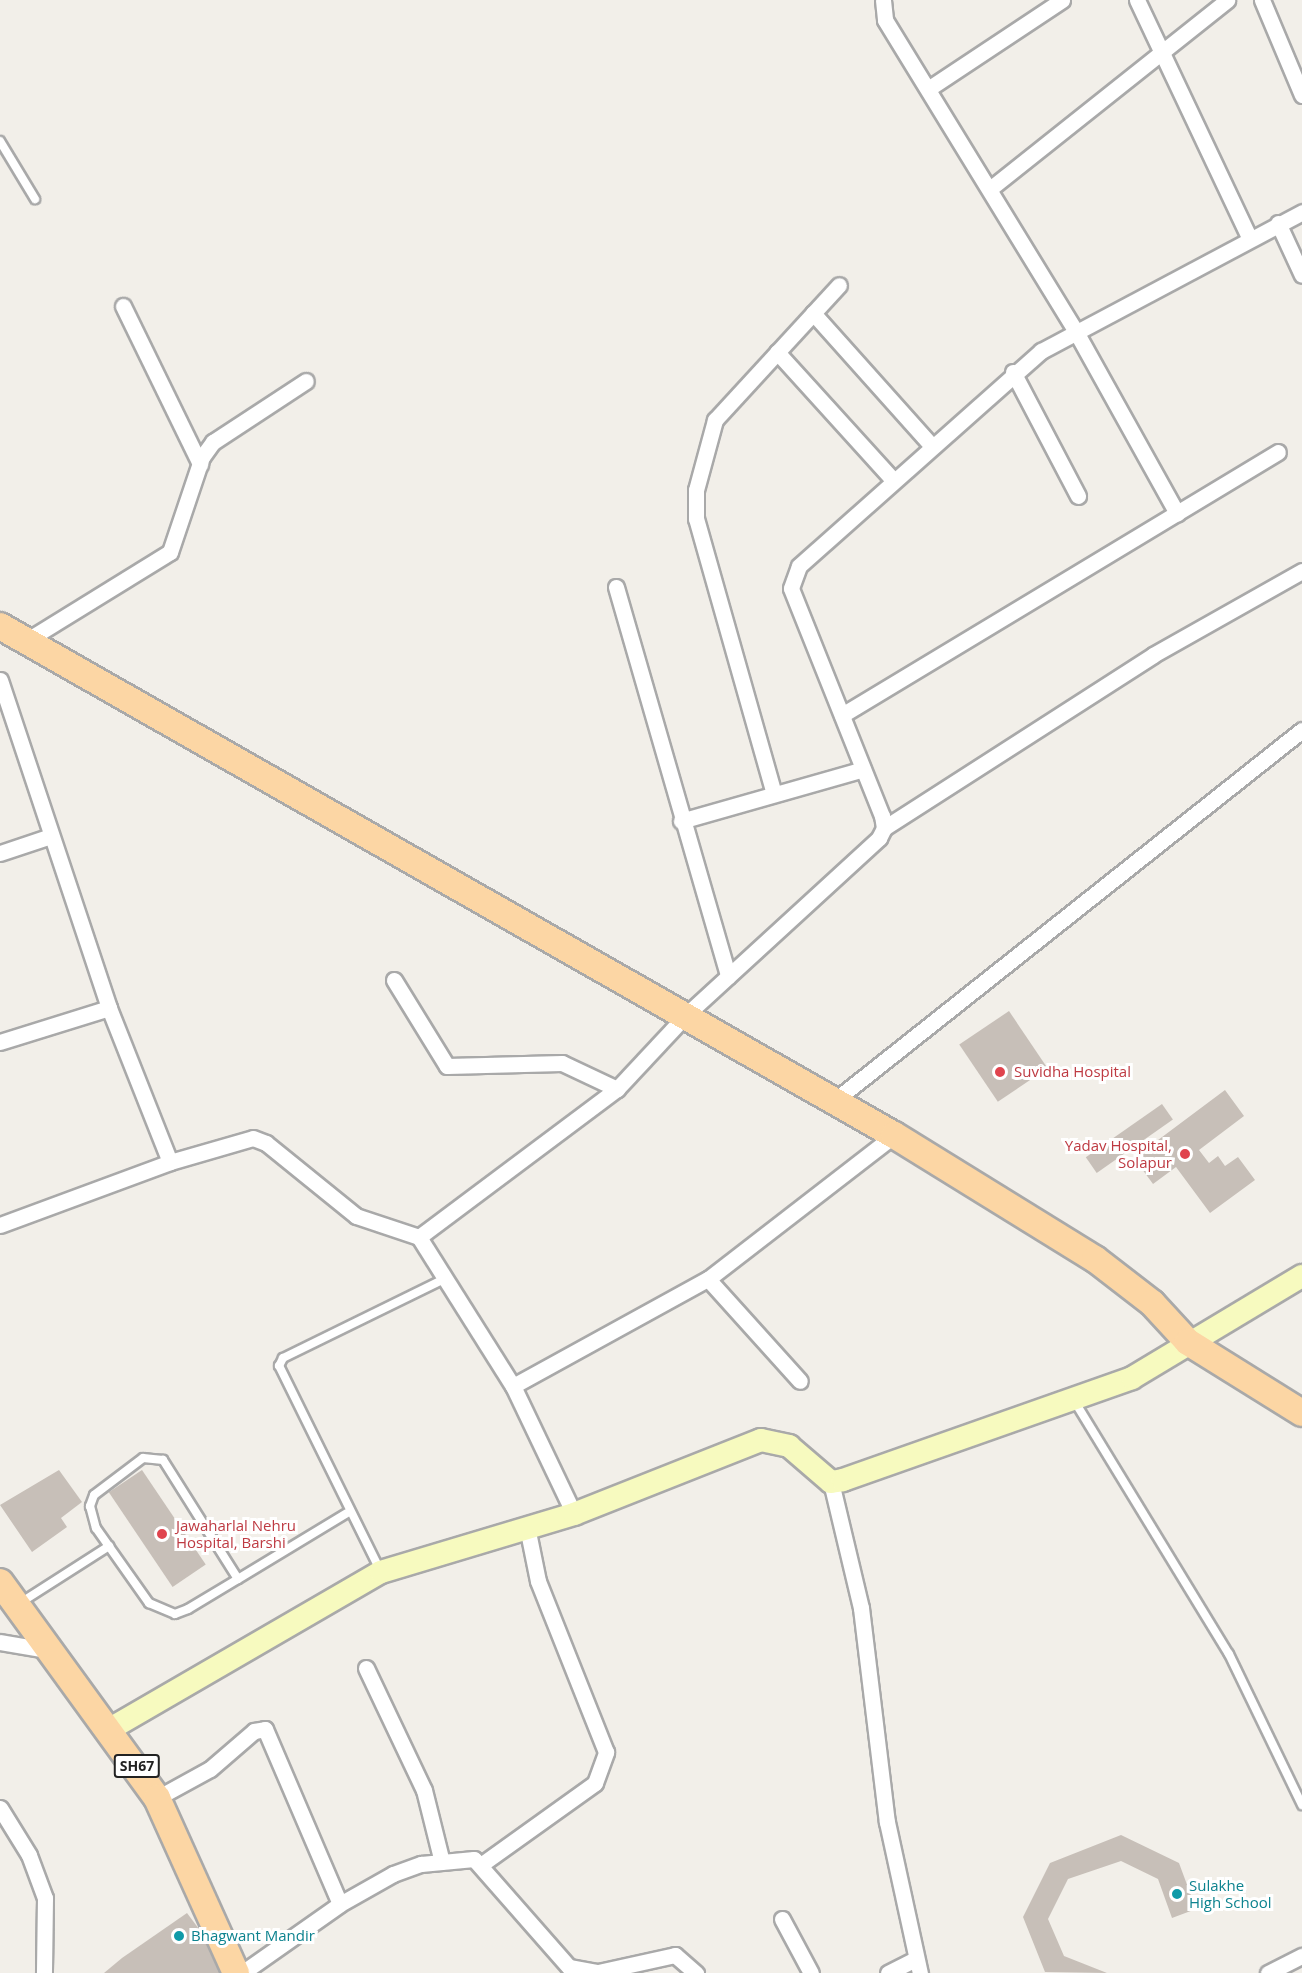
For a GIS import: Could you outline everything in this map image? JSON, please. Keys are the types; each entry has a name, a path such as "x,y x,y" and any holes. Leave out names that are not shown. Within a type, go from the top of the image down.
{"main road":[{"path":"9,635 686,1015 894,1135 1095,1259 1152,1303 1188,1342 1302,1413"},
{"path":"110,1729 381,1572 574,1514 761,1440 789,1446 831,1482 1075,1402 1132,1378 1188,1342 1302,1276"},
{"name":"SH67","path":"0,1582 47,1650 110,1729 157,1798 236,1973"}],"street":[{"path":"883,0 885,20 991,188 1075,330 1177,513"},
{"path":"928,89 1062,0"},
{"path":"1137,0 1250,238"},
{"path":"991,188 1164,54 1227,0"},
{"path":"1262,0 1302,95"},
{"path":"884,828 791,588 791,577 893,480 1013,372 1075,330 1302,212"},
{"path":"1278,223 1302,274"},
{"path":"774,795 694,505 715,420 839,285"},
{"path":"123,306 200,464"},
{"path":"813,313 932,446"},
{"path":"777,352 893,480"},
{"path":"1013,372 1078,496"},
{"path":"9,635 170,552 200,464 222,436 306,381"},
{"path":"842,715 1278,452"},
{"path":"419,1238 617,1089 686,1015 884,828 1153,655 1302,571"},
{"path":"616,587 681,821 728,976"},
{"path":"0,680 109,1008 170,1162"},
{"path":"834,1101 1302,730"},
{"path":"681,821 863,769"},
{"path":"0,853 51,836"},
{"path":"394,981 447,1066 562,1062 617,1089"},
{"path":"0,1042 109,1008"},
{"path":"513,1386 708,1279 894,1135"},
{"path":"0,1225 170,1162 253,1138 356,1216 419,1238 513,1386 574,1514"},
{"path":"708,1279 800,1381"},
{"path":"831,1482 861,1608 886,1822 918,1966 888,1973"},
{"path":"482,1864 595,1783 606,1752 538,1581 527,1527"},
{"path":"0,1642 47,1650"},
{"path":"366,1668 424,1790 442,1862"},
{"path":"157,1798 210,1769 254,1731 265,1729 340,1904"},
{"path":"0,1808 29,1855 45,1898 44,1973"},
{"path":"242,1973 340,1904 393,1874 442,1862 474,1859 482,1864 569,1967 598,1972 675,1954 696,1973"},
{"path":"782,1919 811,1973"},
{"path":"1268,1973 1302,1956"}],"lane":[{"path":"0,141 35,199"},
{"path":"381,1572 347,1513 279,1366 283,1358 446,1278"},
{"path":"1075,1402 1229,1654 1302,1805"},
{"path":"238,1579 171,1470 154,1455 94,1495 92,1518 108,1546 162,1613 188,1609 238,1579 347,1513"},
{"path":"16,1605 108,1546"}],"building":[{"path":"1009,1011 1048,1068 998,1102 959,1045"},
{"path":"1225,1090 1244,1116 1199,1150 1209,1163 1218,1156 1225,1166 1238,1157 1255,1180 1210,1213 1176,1167 1153,1184 1134,1158"},
{"path":"1162,1104 1173,1120 1097,1173 1086,1157"},
{"path":"59,1470 82,1502 61,1518 67,1527 32,1552 0,1505"},
{"path":"142,1470 206,1565 173,1587 109,1492"},
{"name":"Sulakhe High School","path":"1121,1835 1179,1863 1196,1909 1172,1918 1158,1879 1121,1861 1068,1879 1048,1919 1064,1956 1107,1973 1045,1972 1023,1917 1050,1863"},
{"name":"Bhagwant Mandir","path":"187,1913 232,1973 104,1973 122,1958"}],"place":[{"name":"Suvidha Hospital","path":"1000,1072"},
{"name":"Yadav Hospital, Solapur","path":"1185,1154"},
{"name":"Jawaharlal Nehru Hospital, Barshi","path":"162,1534"},
{"name":"Sulakhe High School","path":"1177,1894"},
{"name":"Bhagwant Mandir","path":"179,1936"}]}
